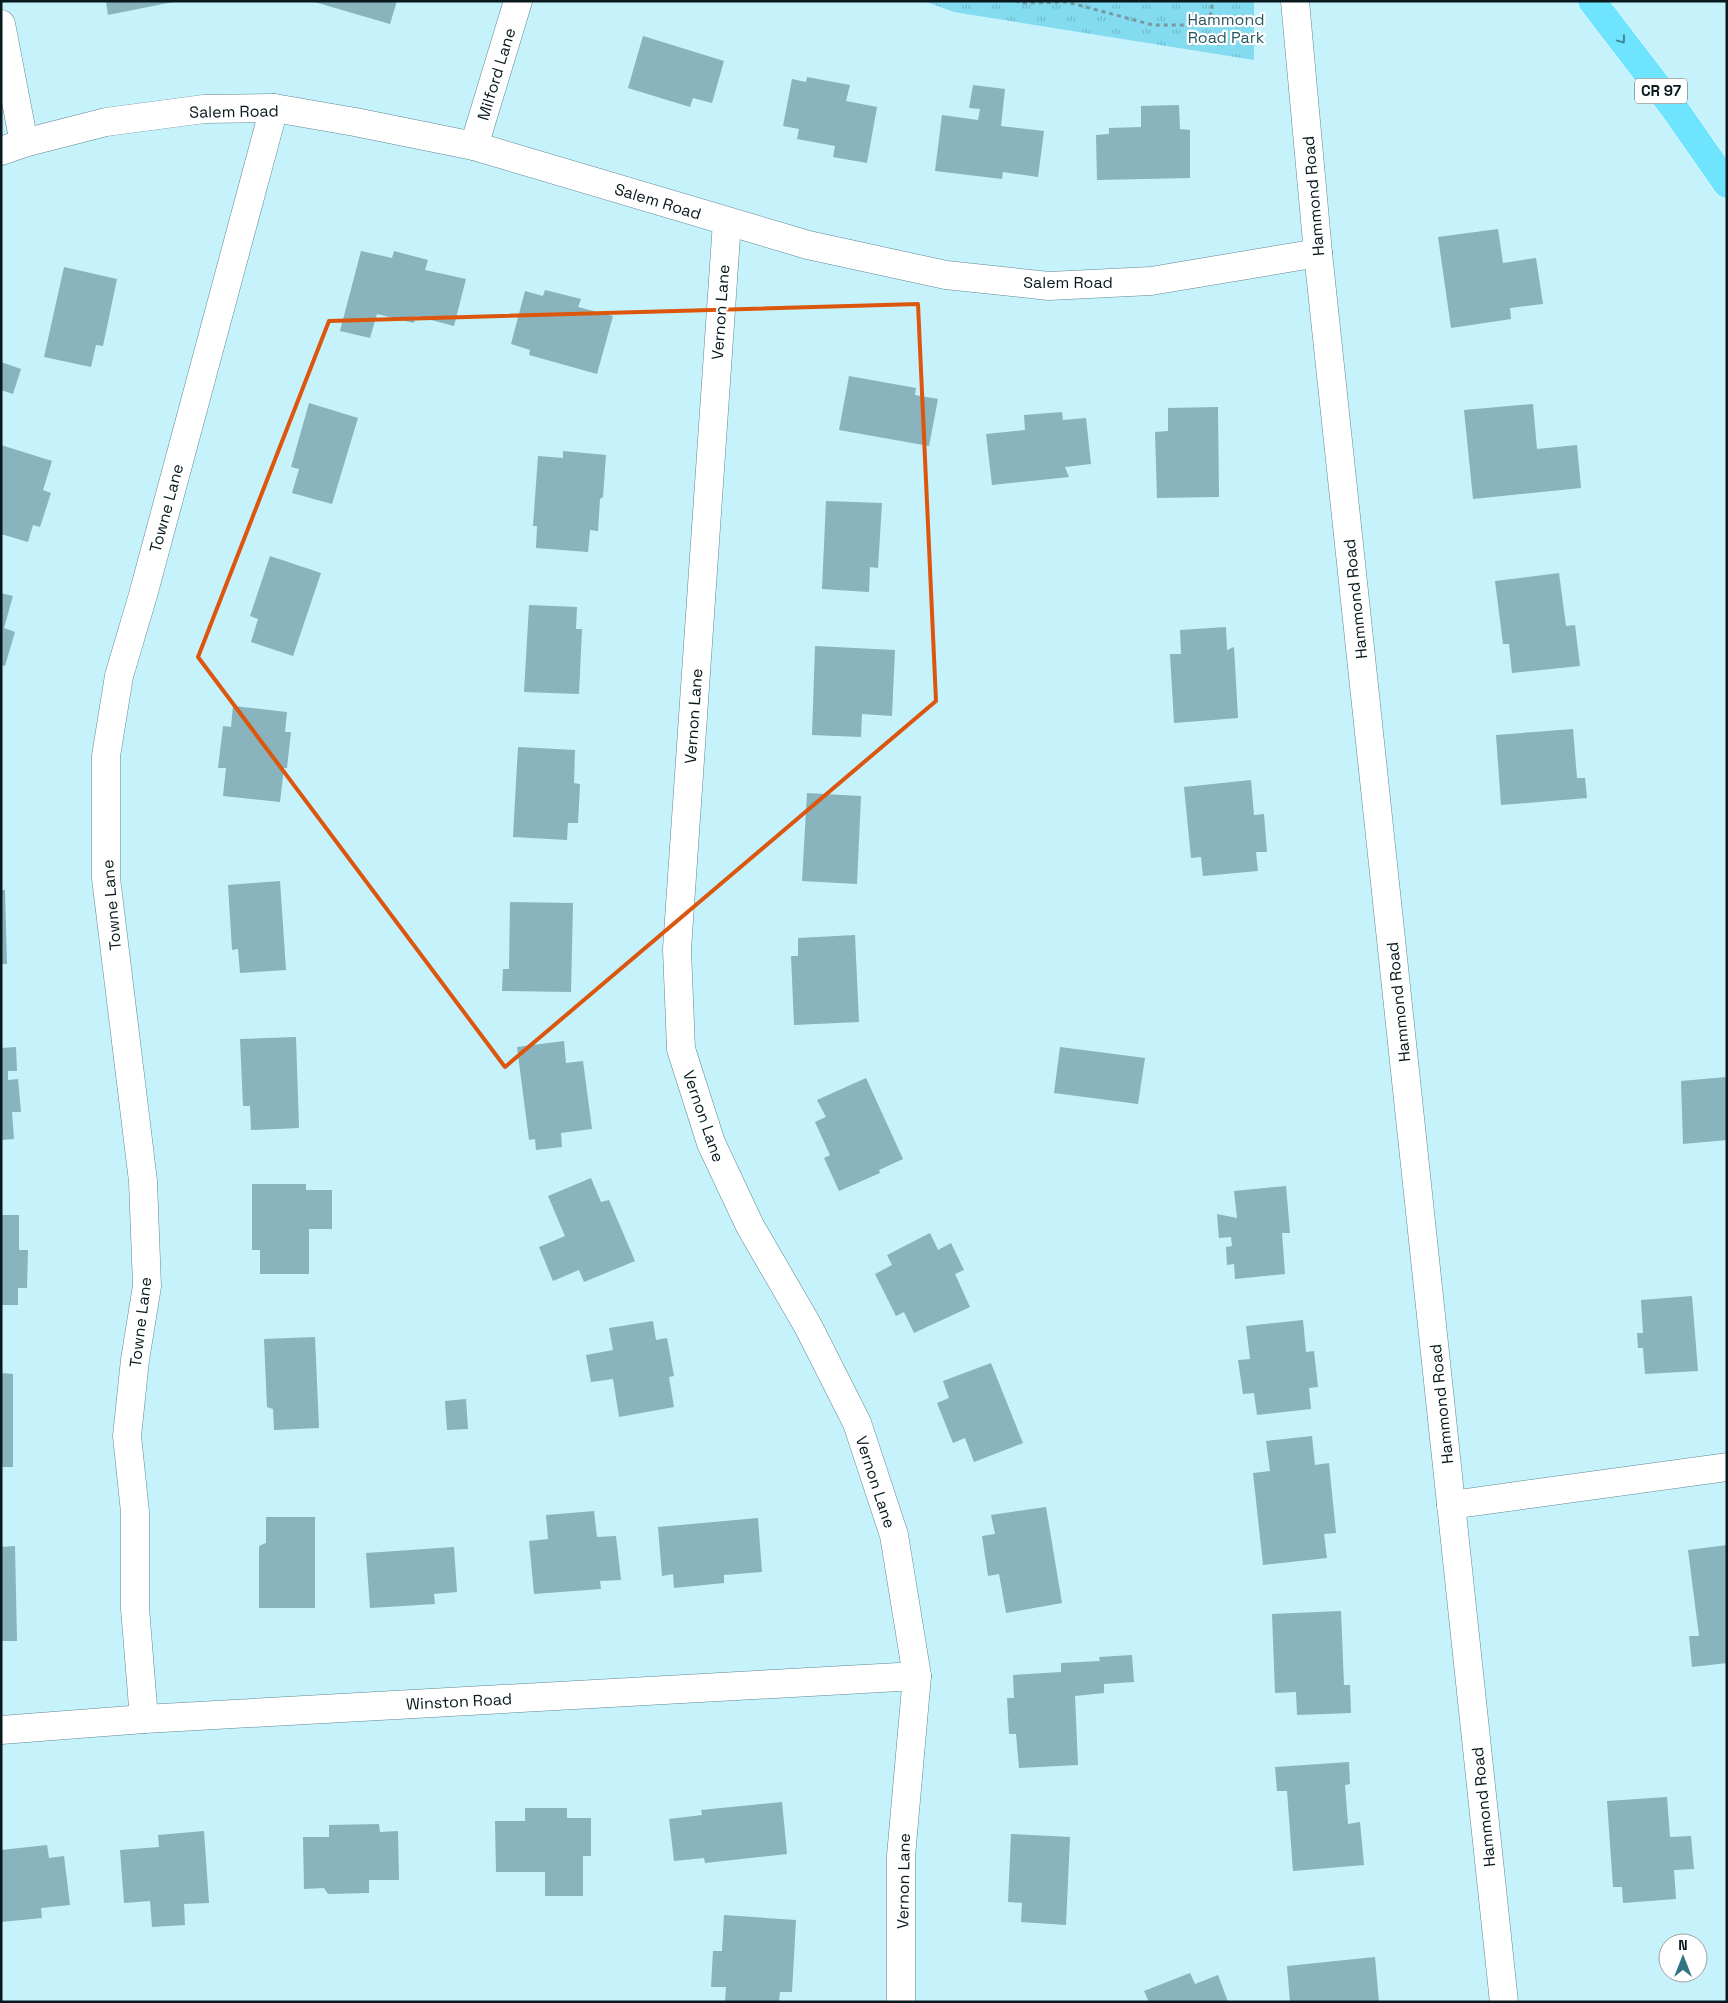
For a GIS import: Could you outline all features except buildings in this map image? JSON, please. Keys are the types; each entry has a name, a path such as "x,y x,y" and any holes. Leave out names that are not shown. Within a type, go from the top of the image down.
{"highway":[{"name":"CR 97","path":"1592,1 1674,108 1727,184"}],"street":[{"name":"Milford Lane","path":"474,146 518,1"},
{"name":"Hammond Road","path":"1295,1 1318,253 1504,2002"},
{"path":"1,24 13,147"},
{"name":"Salem Road","path":"13,147 106,122 204,109 274,108 474,146 808,245 946,275 1048,286 1151,281 1318,253"},
{"name":"Towne Lane","path":"144,1719 134,1608 134,1512 126,1436 134,1360 147,1286 143,1181 106,878 106,756 118,676 143,595 274,108"},
{"name":"Vernon Lane","path":"727,222 677,950 681,1049 710,1142 750,1226 808,1326 856,1423 894,1535 918,1676 902,1856 902,2002"},
{"path":"1451,1505 1727,1468"},
{"name":"Winston Road","path":"1,1730 144,1719 918,1676"}],"path":[{"path":"1015,1 1024,3 1067,2 1153,25 1183,25 1206,20 1212,12 1212,1"}],"highlighted area":[{"path":"918,304 936,701 505,1067 198,657 329,321"}],"green space":[{"name":"Hammond Road Park","path":"924,1 1254,1 1254,60 954,12"}]}
